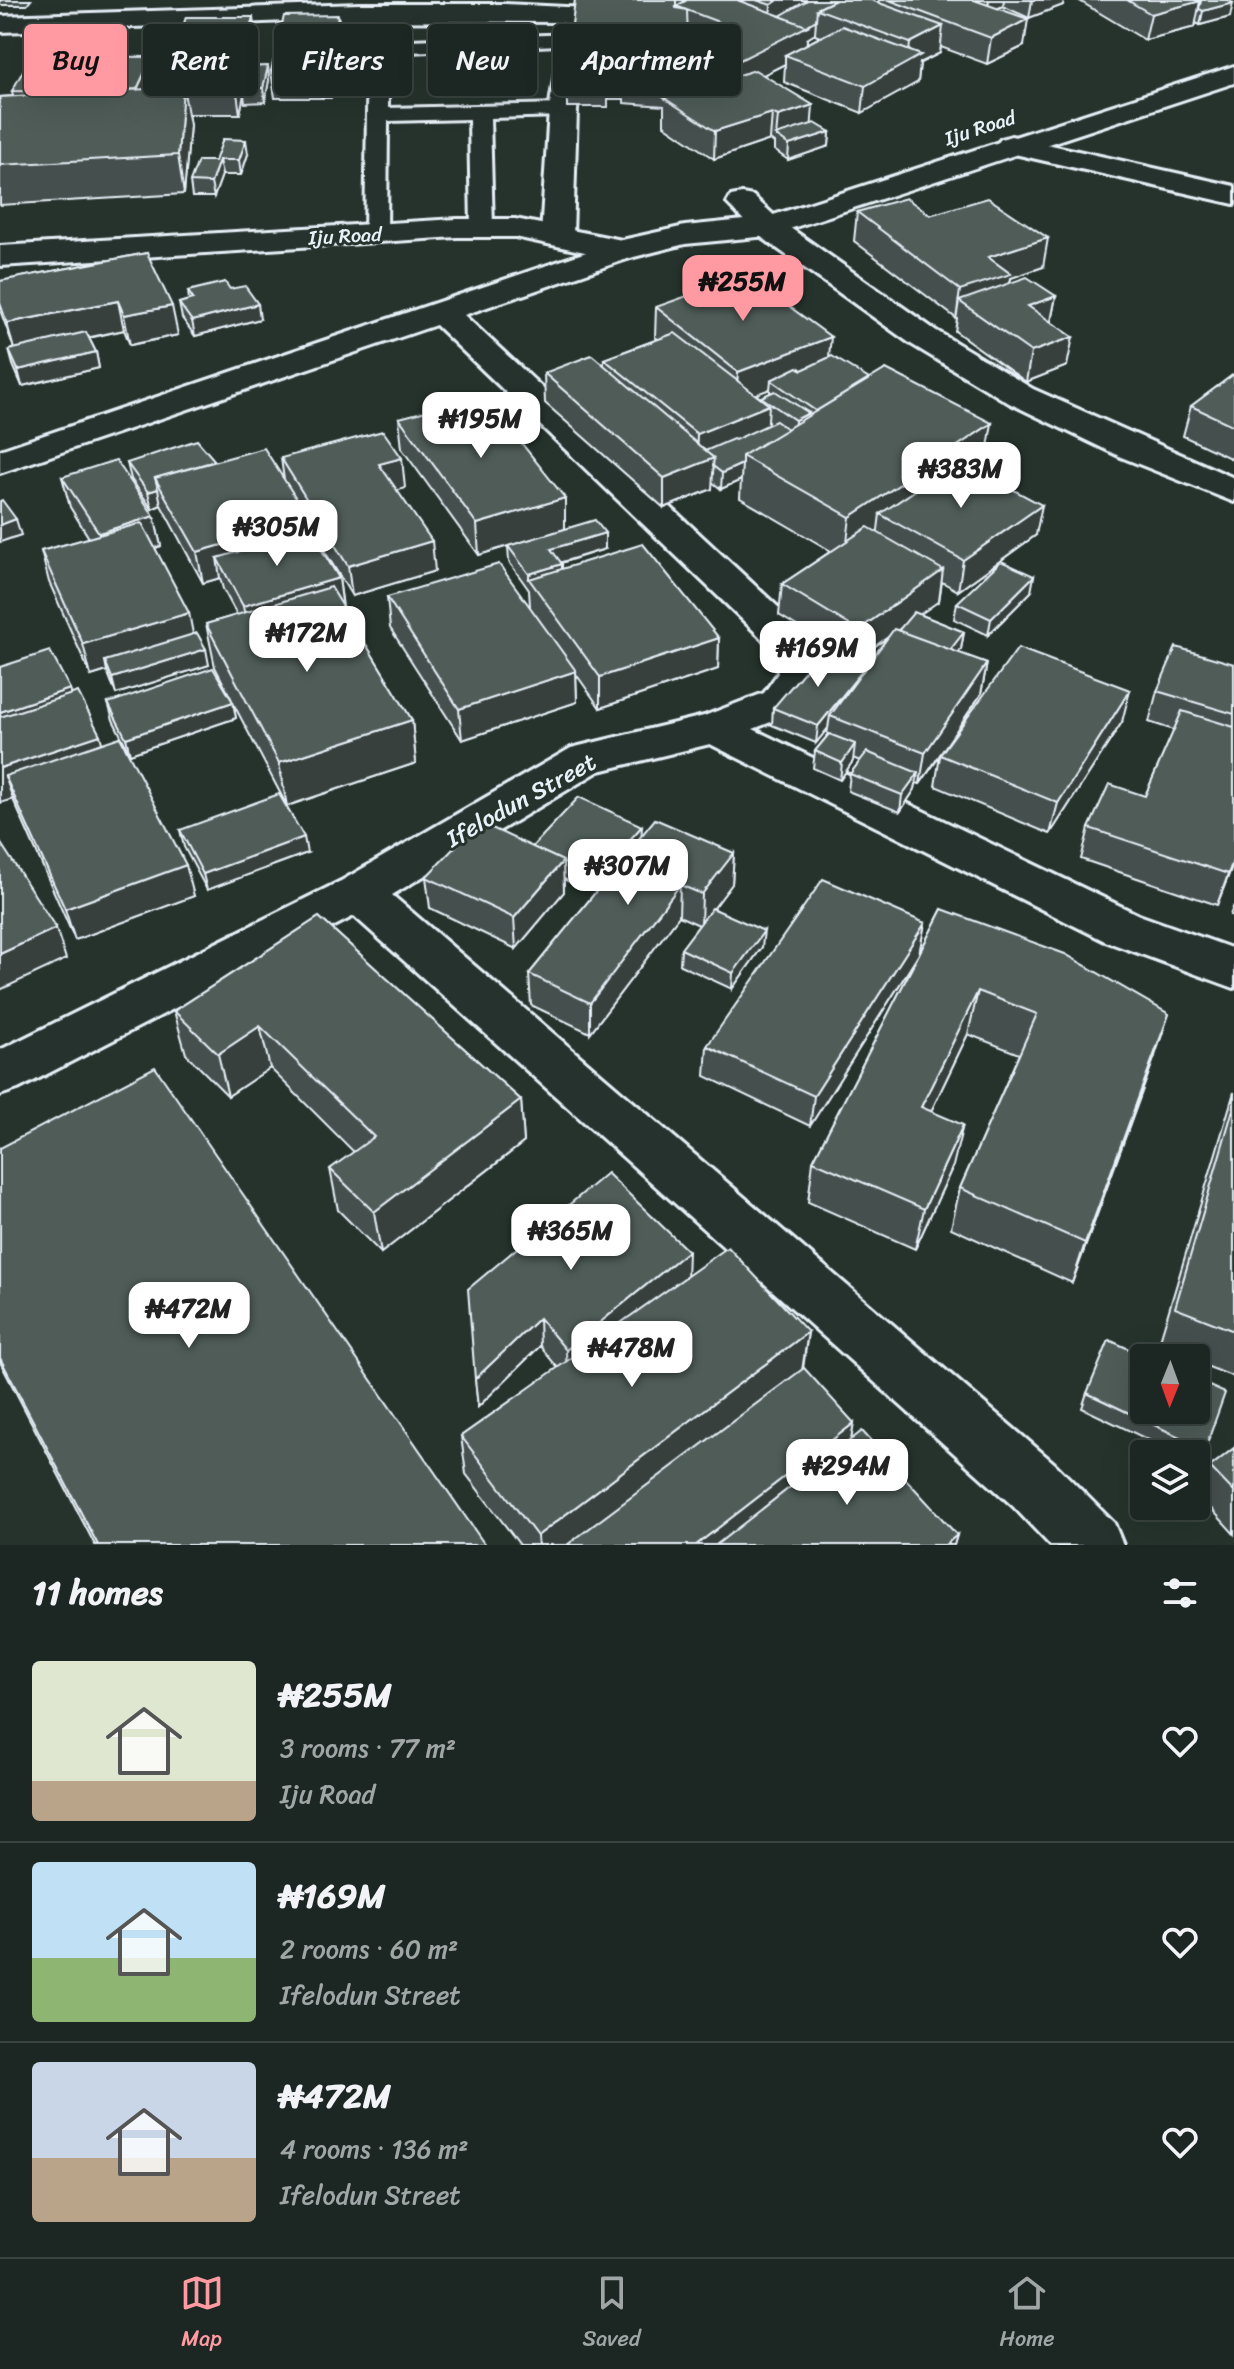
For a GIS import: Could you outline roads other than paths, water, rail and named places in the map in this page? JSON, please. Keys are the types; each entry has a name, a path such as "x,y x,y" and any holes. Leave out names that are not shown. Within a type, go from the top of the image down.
{"street":[{"path":"0,24 209,14 416,10 579,18 563,110 557,235"},
{"name":"Iju Road","path":"0,256 482,228 515,228 622,250 685,235 1234,47"},
{"name":"Iju Road","path":"1013,124 1234,74"},
{"path":"1013,124 1234,195"},
{"path":"760,208 923,337 1021,396 1234,491"},
{"path":"0,462 622,250"},
{"name":"Ifelodun Street","path":"0,1074 358,893 586,759 714,728 779,703 799,674 792,644 441,311"},
{"path":"714,728 1122,928 1234,969"},
{"path":"358,893 1034,1485 1092,1545"}],"lane":[{"path":"376,235 378,51 382,47 579,18"},
{"path":"378,115 563,110"},
{"path":"479,112 482,228"}]}
